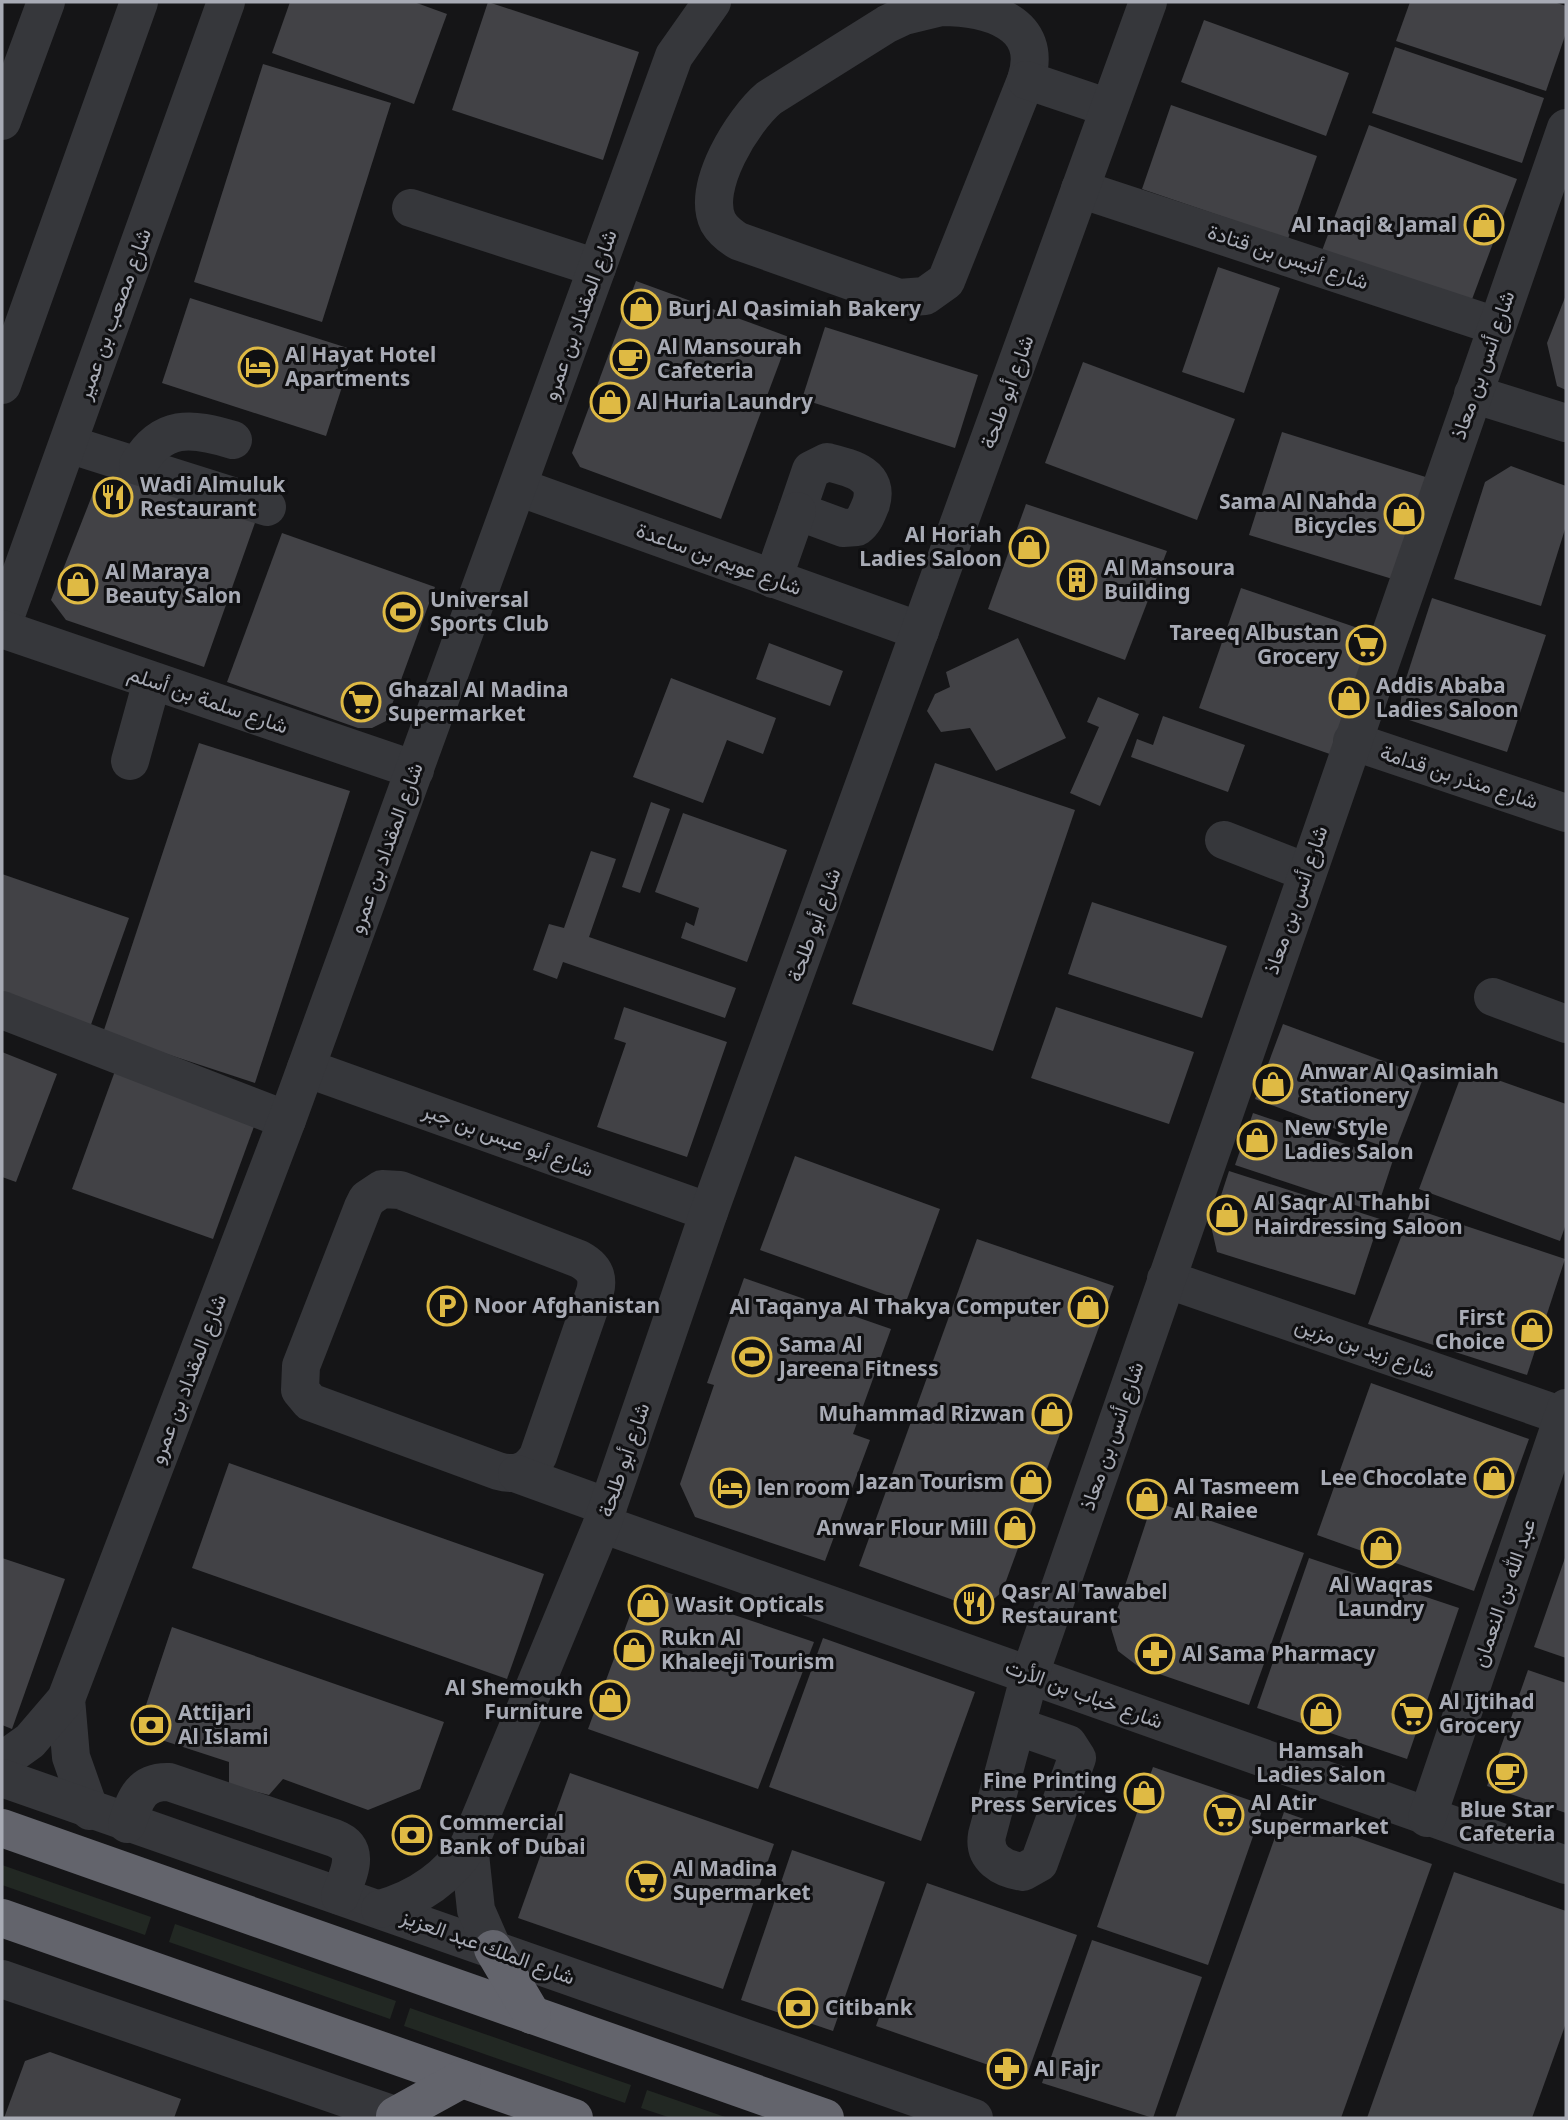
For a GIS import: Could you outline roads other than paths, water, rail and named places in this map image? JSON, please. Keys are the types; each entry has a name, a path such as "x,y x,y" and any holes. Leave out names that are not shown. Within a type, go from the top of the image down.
{"highway":[{"path":"2,1828 825,2118"},
{"path":"2,1918 574,2118"},
{"path":"493,1949 532,2015"},
{"path":"399,2117 462,2079"}],"street":[{"path":"2,121 46,2"},
{"path":"2,385 139,2"},
{"name":"شارع مصعب بن عمير","path":"2,628 226,2"},
{"name":"شارع المقداد بن عمرو","path":"2,1761 30,1741 66,1699 287,1120 674,56 712,2"},
{"name":"شارع أبو طلحة","path":"380,1909 398,1904 432,1886 459,1861 469,1845 605,1515 709,1212 1148,2"},
{"path":"941,7 960,7 974,8 1002,18 1021,33 1027,43 1030,67 1026,80 952,270 946,281 925,296 899,299 738,241 718,222 715,195 727,158 734,141 755,110 769,98 904,16 941,7"},
{"path":"1026,80 1110,108"},
{"name":"شارع أنس بن معاذ","path":"1016,1726 1030,1674 1306,872 1566,128"},
{"name":"شارع أنيس بن قتادة","path":"1080,188 1496,326"},
{"path":"411,208 597,268"},
{"path":"1474,394 1566,423"},
{"path":"138,466 154,444 177,432 195,431 233,440"},
{"path":"68,444 267,507"},
{"name":"شارع عويم بن ساعدة","path":"518,487 920,631"},
{"path":"774,579 797,511"},
{"name":"شارع سلمة بن أسلم","path":"2,628 415,770"},
{"path":"130,761 152,681"},
{"name":"شارع منذر بن قدامة","path":"1352,741 1566,813"},
{"path":"1224,840 1306,872"},
{"path":"1493,997 1566,1024"},
{"path":"2,1010 287,1120"},
{"name":"شارع أبو عبس بن جبر","path":"306,1068 709,1212"},
{"name":"شارع خباب بن الأرت","path":"517,1474 526,1470 538,1456 595,1292 596,1276 593,1269 579,1259 400,1190 382,1189 374,1193 363,1207 301,1366 300,1390 310,1402 498,1471 517,1474 605,1515 1030,1674 1566,1866"},
{"name":"شارع زيد بن مزين","path":"1166,1279 1565,1412"},
{"name":"عبد الله بن النعمان","path":"1427,1818 1565,1412"},
{"name":"شارع المقداد بن عمرو","path":"66,1699 71,1757 90,1811"},
{"name":"شارع الملك عبد العزيز","path":"2,1778 127,1824 380,1909 974,2118"},
{"path":"127,1824 140,1791 148,1785 169,1782 342,1841 352,1854 352,1863 341,1896"},
{"name":"شارع أبو طلحة","path":"469,1845 477,1910 493,1949"},
{"path":"12,1992 399,2117"}],"place":[{"name":"Al Inaqi & Jamal","path":"1484,225"},
{"name":"Burj Al Qasimiah Bakery","path":"641,309"},
{"name":"Al Mansourah Cafeteria","path":"630,359"},
{"name":"Al Hayat Hotel Apartments","path":"258,367"},
{"name":"Al Huria Laundry","path":"610,402"},
{"name":"Wadi Almuluk Restaurant","path":"113,497"},
{"name":"Sama Al Nahda Bicycles","path":"1404,514"},
{"name":"Al Horiah Ladies Saloon","path":"1029,547"},
{"name":"Al Mansoura Building","path":"1077,580"},
{"name":"Al Maraya Beauty Salon","path":"78,584"},
{"name":"Universal Sports Club","path":"403,612"},
{"name":"Tareeq Albustan Grocery","path":"1366,645"},
{"name":"Addis Ababa Ladies Saloon","path":"1349,698"},
{"name":"Ghazal Al Madina Supermarket","path":"361,702"},
{"name":"Anwar Al Qasimiah Stationery","path":"1273,1084"},
{"name":"New Style Ladies Salon","path":"1257,1140"},
{"name":"Al Saqr Al Thahbi Hairdressing Saloon","path":"1227,1215"},
{"name":"Noor Afghanistan","path":"447,1306"},
{"name":"Al Taqanya Al Thakya Computer","path":"1088,1307"},
{"name":"First Choice","path":"1532,1330"},
{"name":"Sama Al Jareena Fitness","path":"752,1357"},
{"name":"Muhammad Rizwan","path":"1052,1414"},
{"name":"Lee Chocolate","path":"1494,1478"},
{"name":"Jazan Tourism","path":"1031,1482"},
{"name":"len room","path":"730,1488"},
{"name":"Al Tasmeem Al Raiee","path":"1147,1499"},
{"name":"Anwar Flour Mill","path":"1015,1528"},
{"name":"Al Waqras Laundry","path":"1381,1548"},
{"name":"Qasr Al Tawabel Restaurant","path":"974,1604"},
{"name":"Wasit Opticals","path":"648,1605"},
{"name":"Rukn Al Khaleeji Tourism","path":"634,1650"},
{"name":"Al Sama Pharmacy","path":"1155,1654"},
{"name":"Al Shemoukh Furniture","path":"610,1700"},
{"name":"Hamsah Ladies Salon","path":"1321,1714"},
{"name":"Al Ijtihad Grocery","path":"1412,1714"},
{"name":"Attijari Al Islami","path":"151,1725"},
{"name":"Blue Star Cafeteria","path":"1507,1773"},
{"name":"Fine Printing Press Services","path":"1144,1793"},
{"name":"Al Atir Supermarket","path":"1224,1815"},
{"name":"Commercial Bank of Dubai","path":"412,1835"},
{"name":"Al Madina Supermarket","path":"646,1881"},
{"name":"Citibank","path":"798,2008"},
{"name":"Al Fajr","path":"1007,2069"}]}
